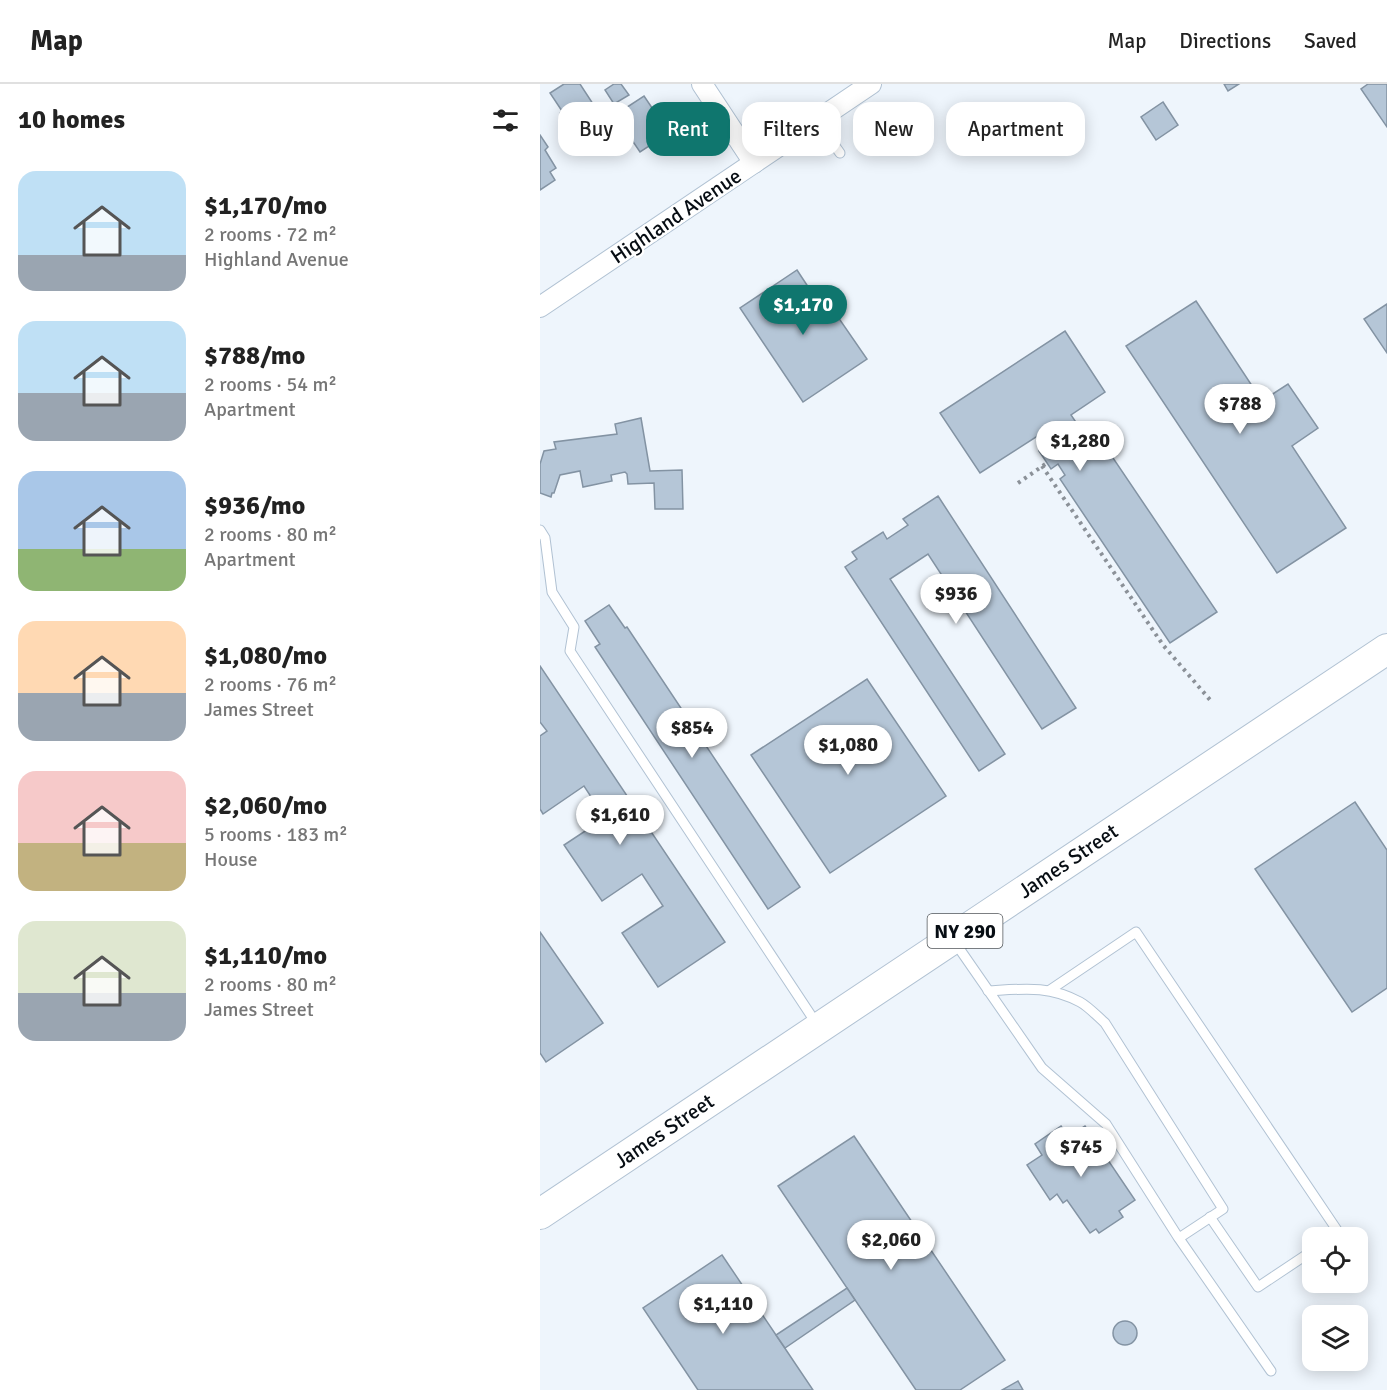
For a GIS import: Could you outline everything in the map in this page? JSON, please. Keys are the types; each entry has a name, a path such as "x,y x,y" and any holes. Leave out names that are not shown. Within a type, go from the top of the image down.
{"main road":[{"name":"James Street","path":"541,1212 1387,649"}],"street":[{"path":"702,84 754,163"},
{"name":"Highland Avenue","path":"841,105 871,84"},
{"name":"Highland Avenue","path":"540,307 764,156"}],"lane":[{"path":"540,530 545,538 552,592 574,627 570,651 819,1028"},
{"path":"1050,990 1136,932 1335,1227"},
{"path":"953,939 1042,1068 1106,1124 1179,1238 1271,1371"},
{"path":"988,991 1050,990 1082,1003 1105,1023 1223,1209 1179,1238"},
{"path":"1210,1217 1258,1287 1302,1258"}],"path":[{"path":"1018,483 1047,463"},
{"path":"1042,466 1162,645 1211,701"}],"building":[{"path":"564,84 580,84 592,102 558,102 558,105 550,93"},
{"path":"614,84 621,84 629,95 617,102 613,102 605,90"},
{"path":"1224,84 1239,84 1228,91"},
{"path":"1368,84 1387,84 1387,127 1361,89"},
{"path":"644,96 648,102 646,102 646,148 640,152 634,143 634,103"},
{"path":"1163,102 1178,125 1156,140 1141,117"},
{"path":"540,135 548,147 545,150 556,168 550,172 555,180 540,190"},
{"path":"797,270 822,308 829,304 867,359 803,402 740,308"},
{"path":"1196,301 1262,401 1288,384 1318,428 1292,446 1346,528 1277,573 1126,346"},
{"path":"1387,304 1387,353 1364,319"},
{"path":"1065,331 1105,392 1071,415 1098,455 1107,449 1217,612 1170,643 1060,479 1065,475 1058,464 1051,469 1039,451 1047,446 1039,435 980,473 940,413"},
{"path":"641,418 650,471 682,470 683,509 655,509 654,483 628,484 625,472 611,475 612,481 583,487 580,471 560,475 551,497 540,493 540,464 544,451 556,449 554,442 617,434 615,424"},
{"path":"938,496 1076,708 1042,729 928,554 890,579 1005,754 979,771 845,567 857,559 852,552 883,532 887,539 908,525 903,519"},
{"path":"609,605 625,628 627,627 800,887 768,909 595,647 600,644 585,621"},
{"path":"540,666 725,942 658,987 622,933 663,906 642,874 602,901 564,845 605,818 584,786 543,814 540,809 540,736 547,731 540,722"},
{"path":"867,679 946,796 830,873 751,755"},
{"path":"1355,802 1387,850 1387,988 1352,1012 1255,869"},
{"path":"540,932 603,1023 546,1062 540,1053"},
{"path":"1061,1126 1068,1137 1085,1126 1135,1200 1119,1211 1123,1217 1099,1233 1096,1229 1090,1233 1067,1200 1063,1203 1057,1194 1050,1200 1027,1165 1042,1155 1035,1144"},
{"path":"854,1136 1005,1360 960,1390 916,1390 778,1186"},
{"path":"722,1255 813,1390 698,1390 643,1308"},
{"path":"847,1288 855,1300 785,1348 776,1335"},
{"path":"1125,1321 1134,1324 1137,1333 1134,1342 1125,1345 1116,1342 1113,1333 1116,1324"},
{"path":"1018,1381 1023,1390 1002,1390"}]}
